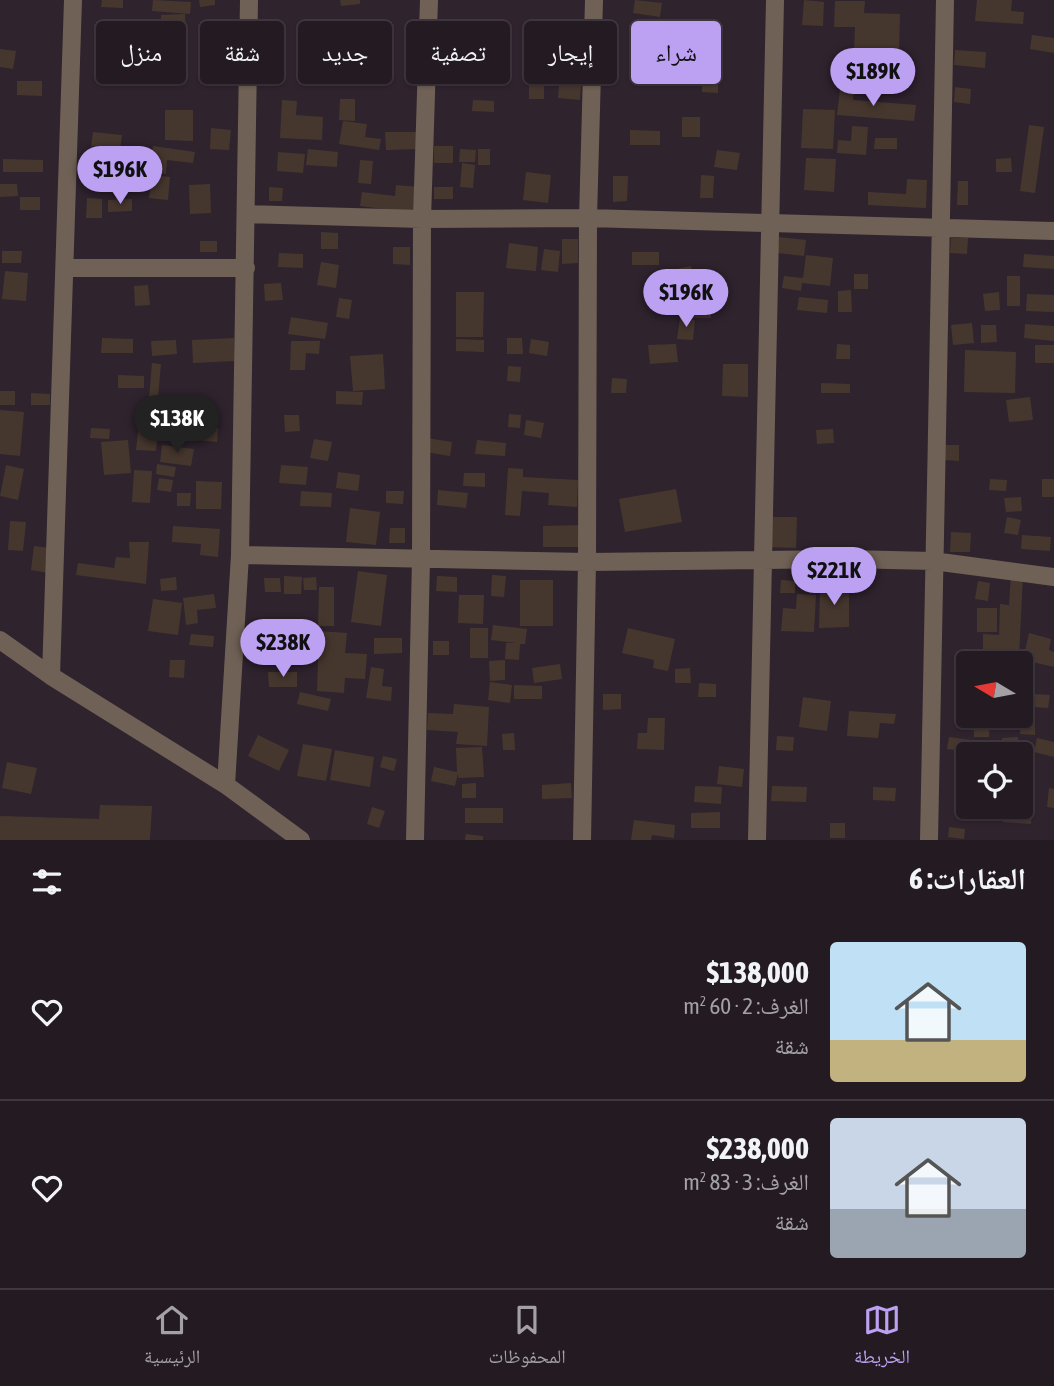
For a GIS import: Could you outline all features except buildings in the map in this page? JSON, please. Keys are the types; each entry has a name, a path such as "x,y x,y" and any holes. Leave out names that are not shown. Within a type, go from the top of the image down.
{"street":[{"path":"51,676 73,0"},
{"path":"226,785 240,555 249,0"},
{"path":"415,840 421,558 422,219 429,0"},
{"path":"582,840 587,562 588,218 594,0"},
{"path":"757,840 775,0"},
{"path":"929,840 933,561 943,227 945,0"},
{"path":"247,214 422,219 588,218 1054,232"},
{"path":"65,268 246,268"},
{"path":"240,555 587,562 848,559 933,561 1054,577"},
{"path":"0,640 51,676 226,785 301,840"}]}
